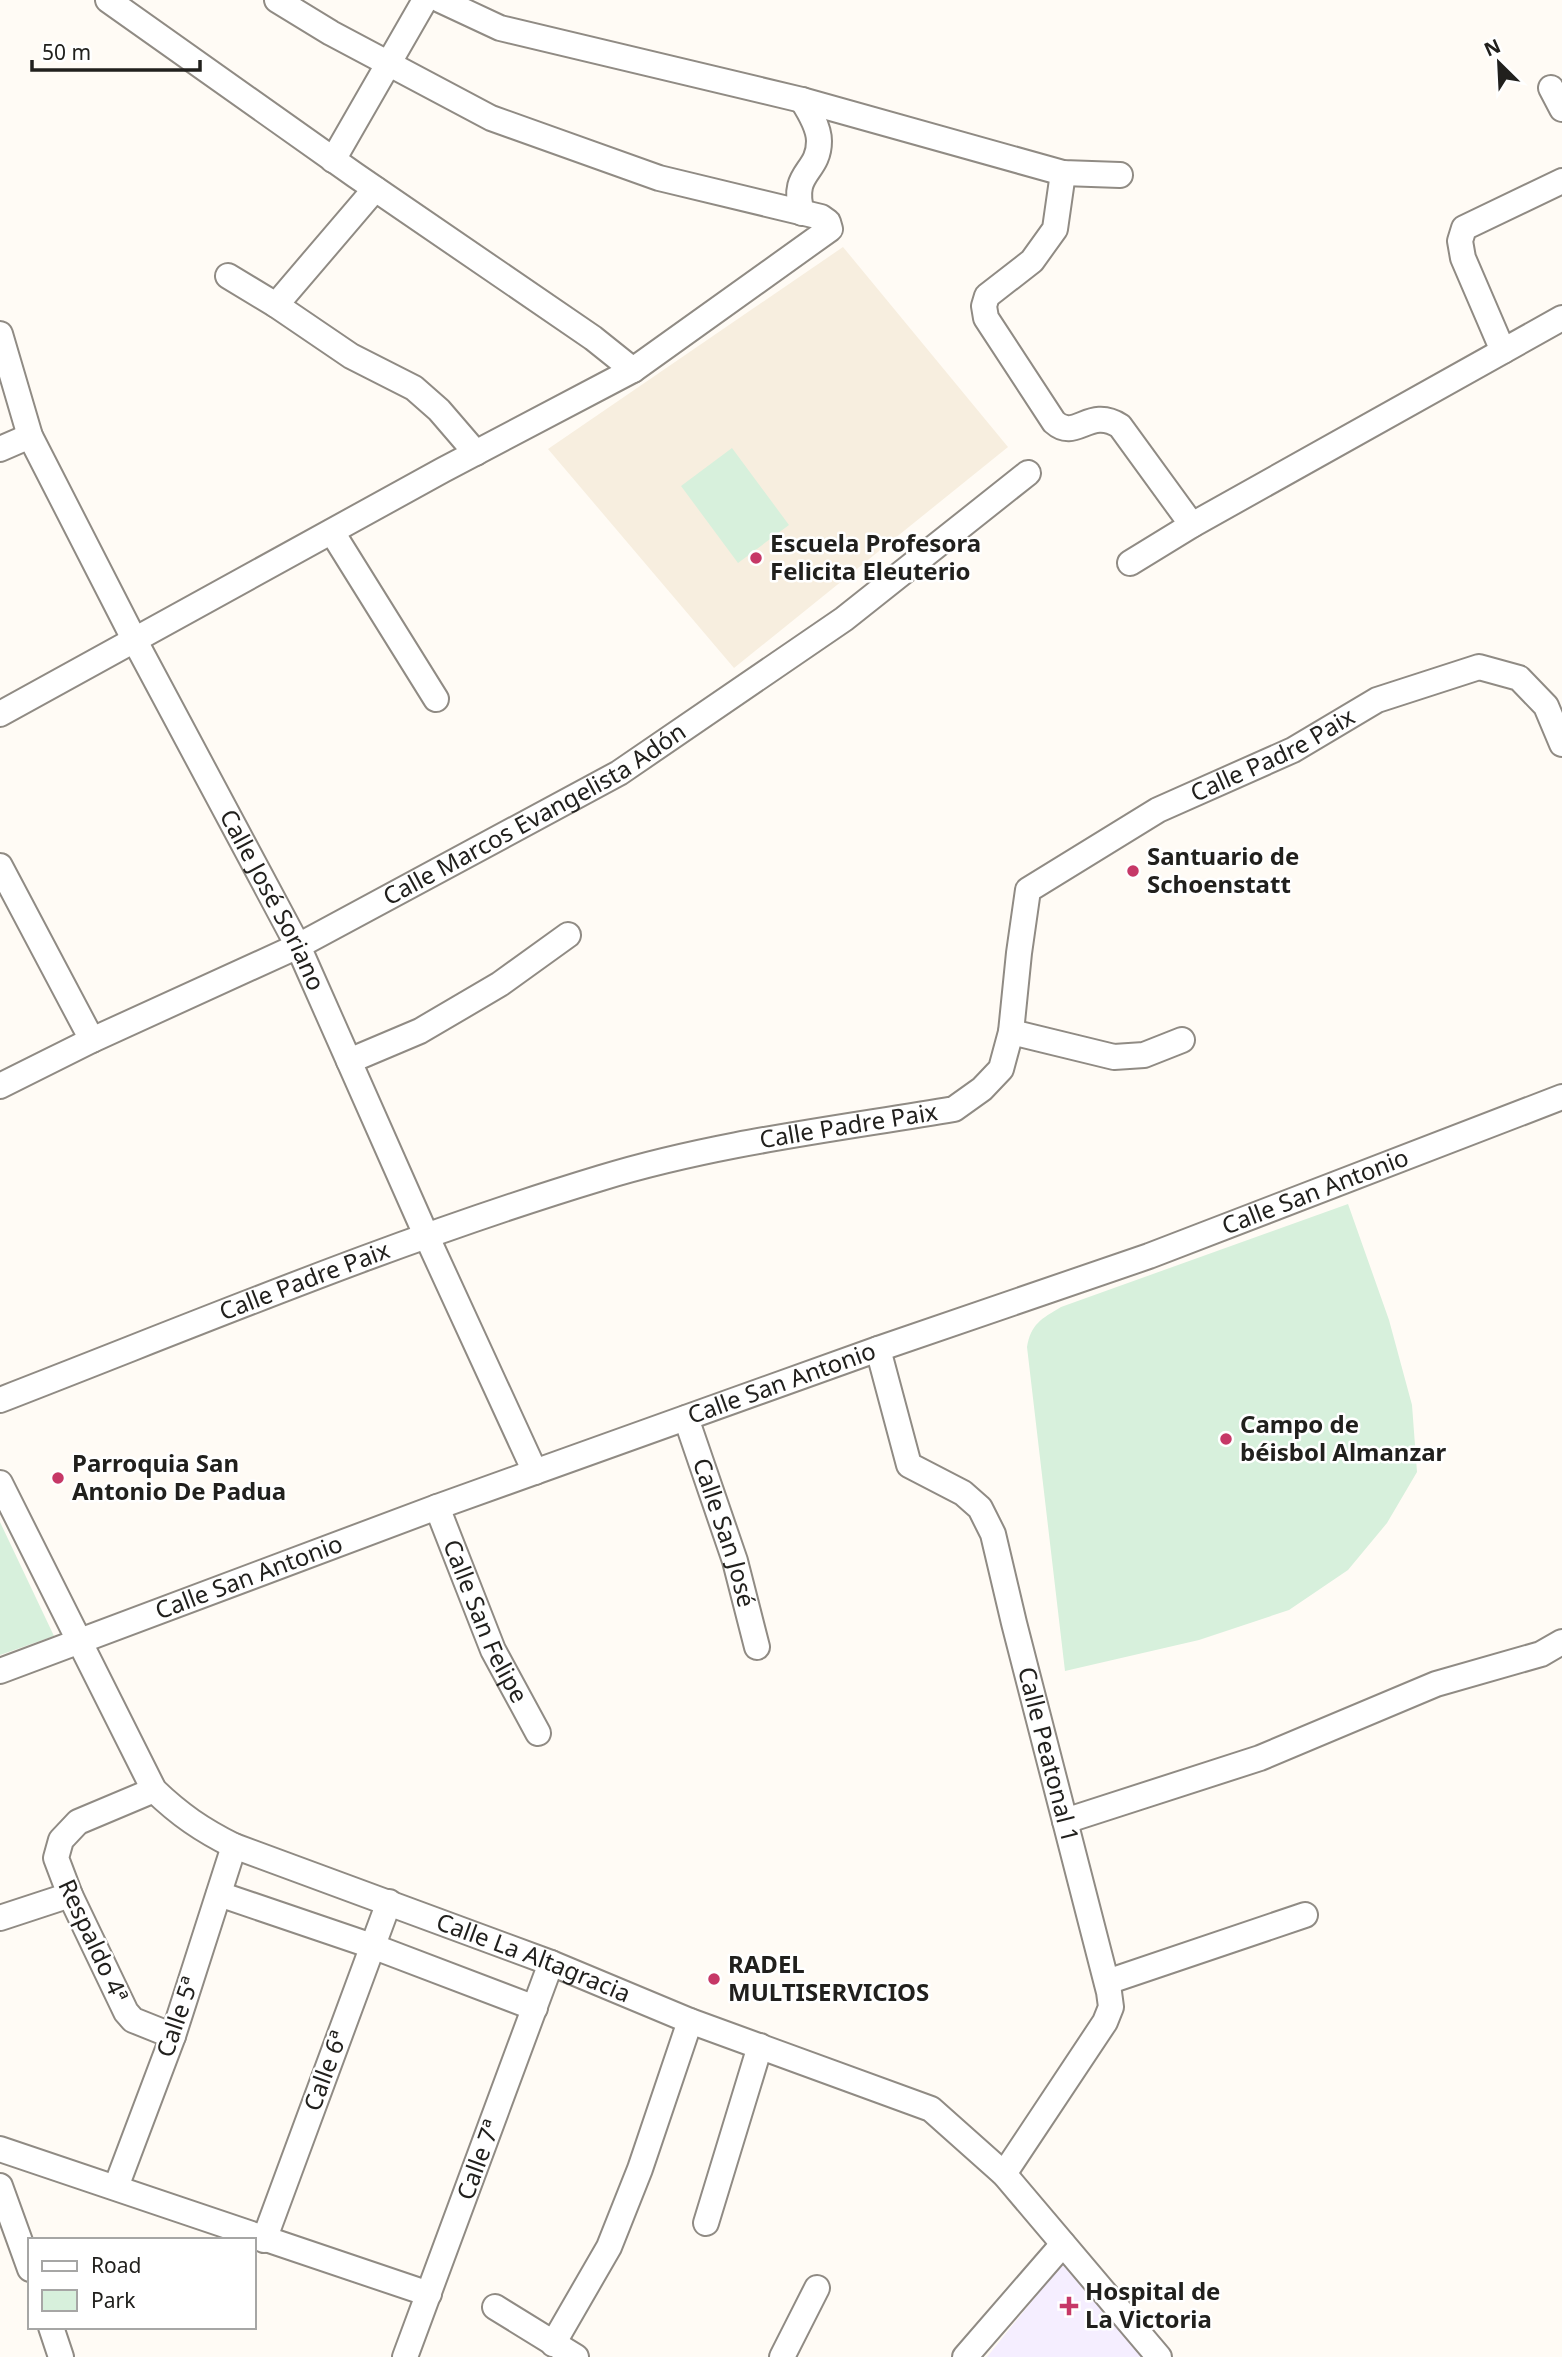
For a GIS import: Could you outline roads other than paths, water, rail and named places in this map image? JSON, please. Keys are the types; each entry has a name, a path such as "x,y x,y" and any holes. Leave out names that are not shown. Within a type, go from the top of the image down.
{"street":[{"path":"108,0 332,160 593,338 633,370"},
{"path":"0,714 633,370 830,229 827,220 659,178 491,118 331,33 277,0"},
{"path":"332,160 425,0"},
{"path":"440,0 500,28 802,100 1063,173 1120,175"},
{"path":"802,100 812,118 819,140 814,163 800,181 798,199 802,213"},
{"path":"1063,173 1055,229 1032,261 987,296 984,306 986,318 1054,422 1067,429 1099,418 1120,426 1192,525"},
{"path":"1503,351 1463,258 1460,241 1464,228 1562,181"},
{"path":"276,304 375,189"},
{"path":"228,276 276,304 351,356 414,388 439,410 476,453"},
{"path":"1130,563 1192,525 1562,318"},
{"name":"Calle José Soriano","path":"0,334 30,436 135,641 298,946 426,1236 535,1472"},
{"path":"0,450 30,436"},
{"name":"Calle Marcos Evangelista Adón","path":"0,1086 92,1040 298,946 620,773 844,620 1028,473"},
{"path":"332,532 436,699"},
{"name":"Calle Padre Paix","path":"0,1400 426,1236 602,1177 729,1145 954,1109 982,1089 1001,1069 1012,1032 1028,890 1158,810 1293,750 1377,700 1479,667 1519,678 1546,706 1562,744"},
{"path":"0,866 92,1040"},
{"path":"349,1061 420,1031 500,984 568,935"},
{"path":"1012,1032 1114,1057 1144,1055 1182,1040"},
{"name":"Calle San Antonio","path":"0,1671 437,1507 878,1349 1149,1256 1561,1099"},
{"name":"Calle Peatonal 1","path":"878,1349 909,1465 963,1493 980,1508 993,1534 1107,1982 1111,2007 1105,2022 1004,2174"},
{"name":"Calle San José","path":"686,1418 736,1561 757,1647"},
{"name":"Calle La Altagracia","path":"0,1483 154,1790 180,1814 234,1846 551,1963 690,2021 932,2109 1004,2174 1159,2357"},
{"name":"Calle San Felipe","path":"437,1507 493,1650 538,1733"},
{"path":"1065,1821 1260,1758 1436,1684 1541,1654 1562,1642"},
{"name":"Respaldo 4ª","path":"154,1790 78,1822 61,1840 56,1858 70,1895 129,2017 173,2036"},
{"name":"Calle 5ª","path":"116,2187 173,2036 234,1846"},
{"path":"219,1894 372,1946 535,2008"},
{"path":"0,1918 70,1895"},
{"name":"Calle 6ª","path":"264,2240 389,1902"},
{"path":"1107,1982 1306,1915"},
{"name":"Calle 7ª","path":"405,2357 551,1963"},
{"path":"553,2344 609,2247 640,2169 690,2021"},
{"path":"706,2223 760,2046"},
{"path":"0,2149 429,2294"},
{"path":"0,2186 28,2263"},
{"path":"965,2357 1063,2244"},
{"path":"782,2357 817,2288"},
{"path":"495,2307 576,2357"},
{"path":"52,2329 61,2357"}],"place":[{"name":"Escuela Profesora Felicita Eleuterio","path":"756,558"},
{"name":"Santuario de Schoenstatt","path":"1133,871"},
{"name":"Campo de béisbol Almanzar","path":"1226,1439"},
{"name":"Parroquia San Antonio De Padua","path":"58,1478"},
{"name":"RADEL MULTISERVICIOS","path":"714,1979"},
{"name":"Hospital de La Victoria","path":"1069,2306"}]}
